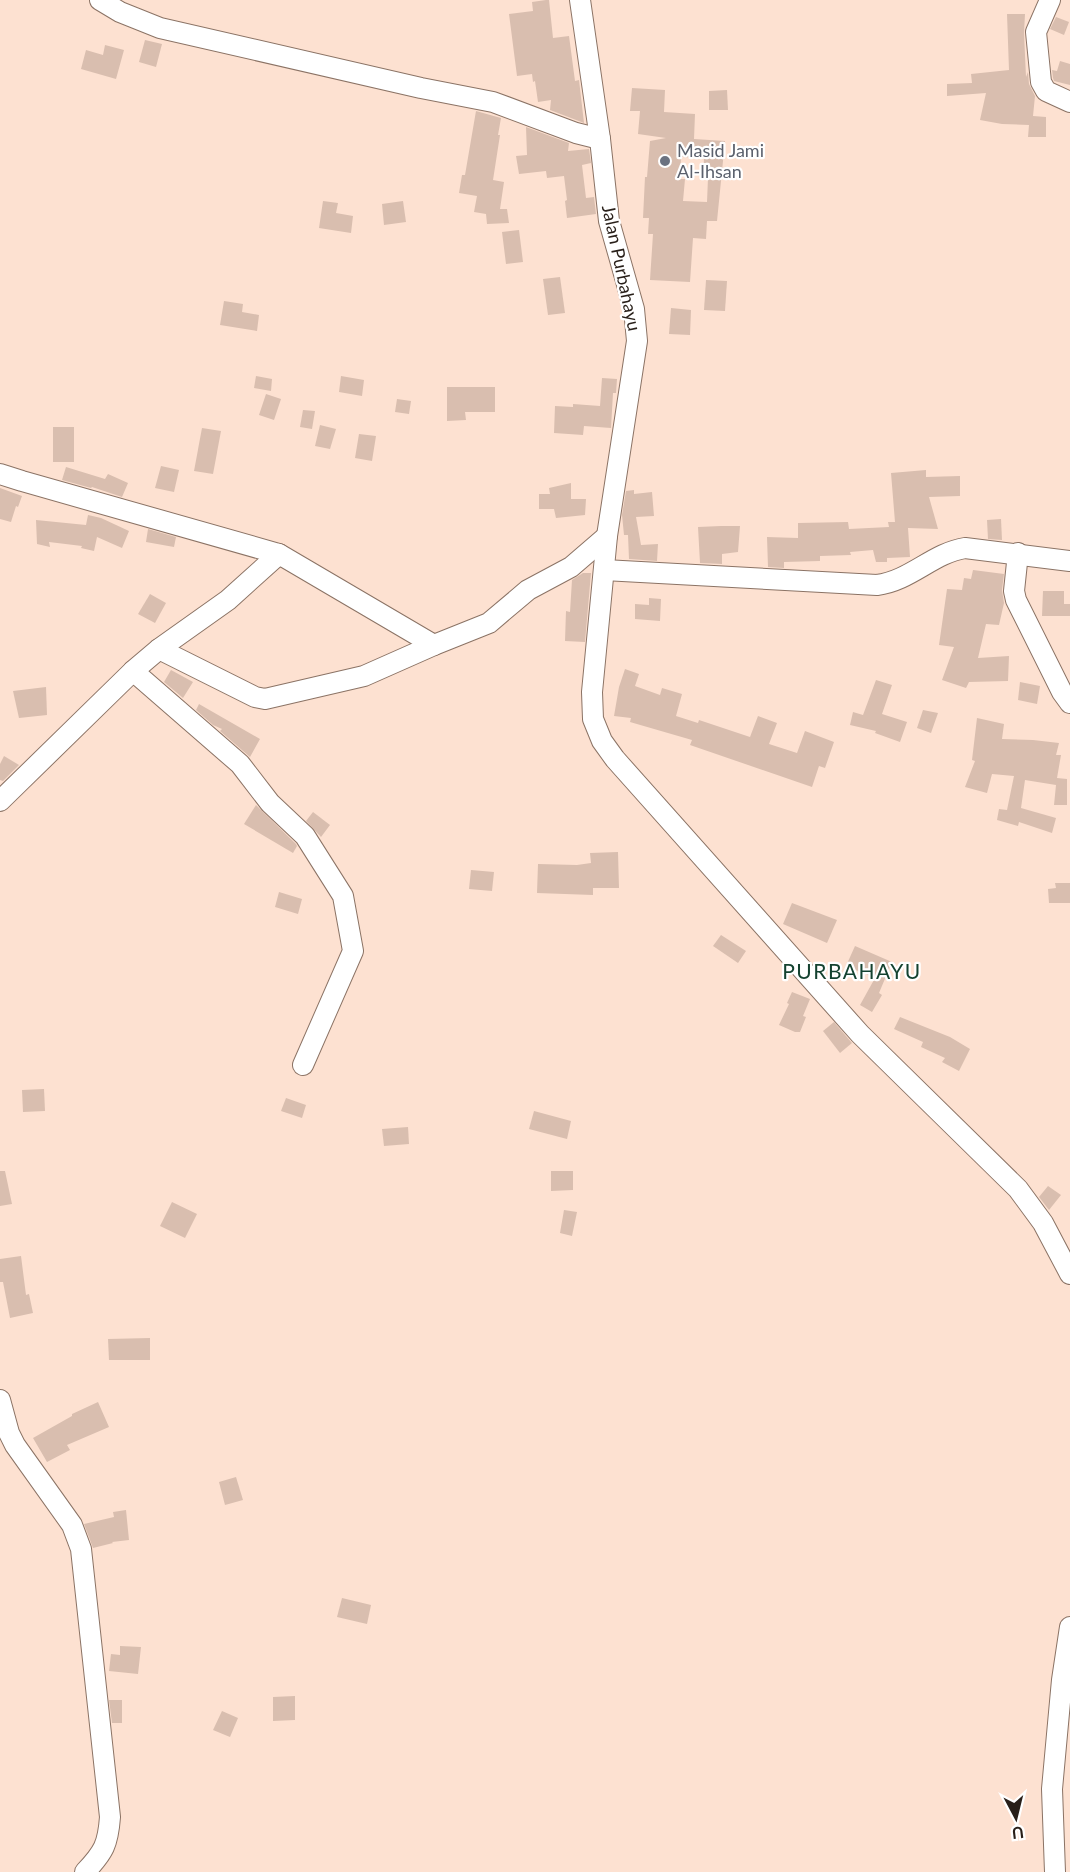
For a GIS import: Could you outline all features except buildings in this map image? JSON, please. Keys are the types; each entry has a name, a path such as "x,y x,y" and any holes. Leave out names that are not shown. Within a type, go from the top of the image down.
{"street":[{"path":"100,0 120,12 160,28 421,88 493,102 572,132 600,139"},
{"name":"Jalan Purbahayu","path":"580,0 609,221 634,309 637,341 607,536 592,692 593,719 602,741 615,759 860,1034 1018,1189 1043,1223 1070,1274"},
{"path":"1050,0 1036,32 1041,82 1046,91 1070,102"},
{"path":"0,474 279,554 434,645"},
{"path":"159,649 265,699 364,676 489,623 528,590 571,567 607,536"},
{"path":"604,570 877,585 890,584 949,551 957,549 975,548 1070,561"},
{"path":"1018,553 1014,591 1016,600 1062,692 1070,703"},
{"path":"0,801 133,671 159,649 228,600 279,554"},
{"path":"133,671 240,764 270,803 305,836 343,896 353,951 303,1065"},
{"path":"0,1400 6,1426 12,1439 72,1526 78,1536 81,1549 110,1816 108,1836 101,1855 85,1872"},
{"path":"1055,1872 1052,1789 1062,1680 1070,1627"}],"place":[{"name":"Masid Jami Al-Ihsan","path":"665,161"}],"district":[{"name":"PURBAHAYU","path":"852,972"}]}
